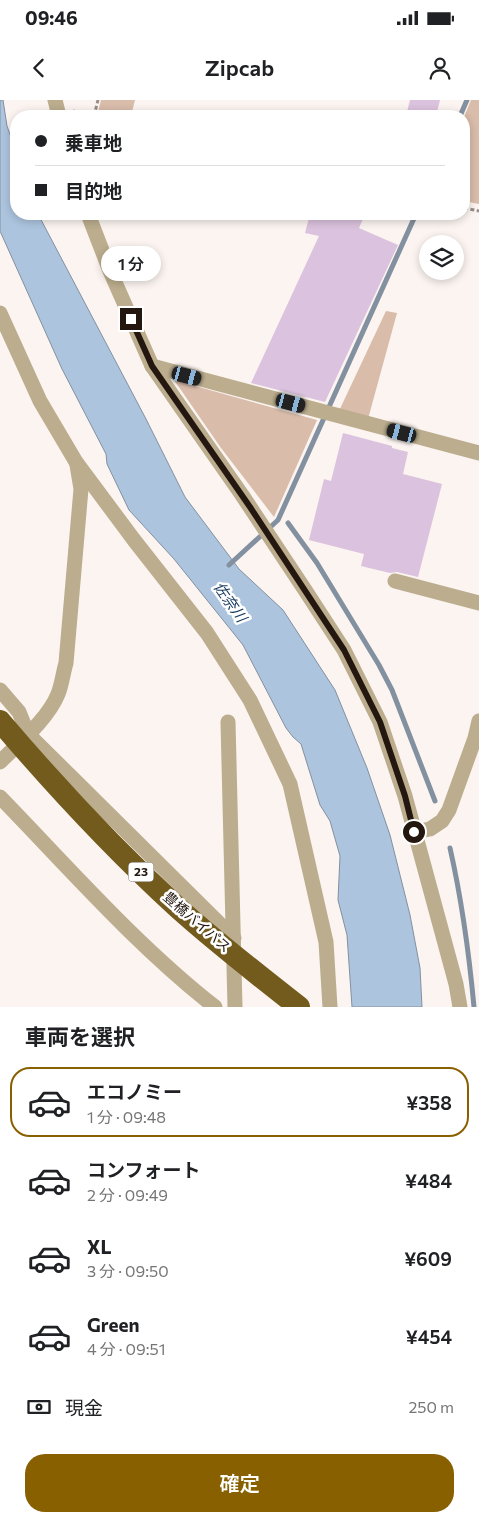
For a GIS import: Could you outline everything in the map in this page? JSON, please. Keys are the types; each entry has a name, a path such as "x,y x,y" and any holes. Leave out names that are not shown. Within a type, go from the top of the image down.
{"highway":[{"name":"豊橋バイパス","path":"0,721 103,835 151,882 186,914 299,1007"},
{"name":"豊橋バイパス","path":"0,736 96,841 172,915 281,1007"}],"street":[{"path":"90,220 110,271 152,366 252,509 344,650 380,722 405,796 456,984 460,1007"},
{"path":"0,313 40,401 76,462 207,633 250,700 290,784 326,942 330,1007"},
{"path":"152,366 479,453"},
{"path":"0,762 28,734 49,709 58,694 66,663 82,489 76,462"},
{"path":"395,581 479,603"},
{"path":"0,690 19,712 28,734 234,938"},
{"path":"414,832 430,829 442,821 449,810 477,739 479,721"},
{"path":"228,722 235,1007"},
{"path":"0,798 144,945 186,984 215,1007"}],"shaded area":[{"path":"101,100 135,100 132,110 98,110"},
{"path":"471,100 479,100 479,204 470,202 470,110 467,110"},
{"path":"386,311 397,313 368,419 339,411"},
{"path":"174,380 317,420 274,517 221,448"}],"water":[{"name":"佐奈川","path":"0,100 3,100 10,134 10,220 41,220 185,497 239,569 283,610 335,690 367,768 390,835 410,915 420,968 422,1007 352,1007 347,935 338,900 340,856 330,821 320,805 301,744 286,728 243,645 174,559 129,510 107,464 106,454 62,369 0,231"}],"building":[{"path":"410,100 440,100 438,110 408,110"},
{"path":"308,220 362,220 359,228 398,245 325,402 251,383 319,236 305,233"},
{"path":"343,433 408,452 403,474 442,484 418,577 361,566 364,554 309,540 324,479 331,481"}],"waterway":[{"path":"463,110 467,100"},
{"path":"229,565 278,520 413,220"},
{"path":"288,523 317,563 379,665 392,690 435,801"},
{"path":"450,848 465,927 474,1007"}],"route":[{"path":"131,319 152,366 250,507 344,650 380,722 405,796 414,832"}]}
